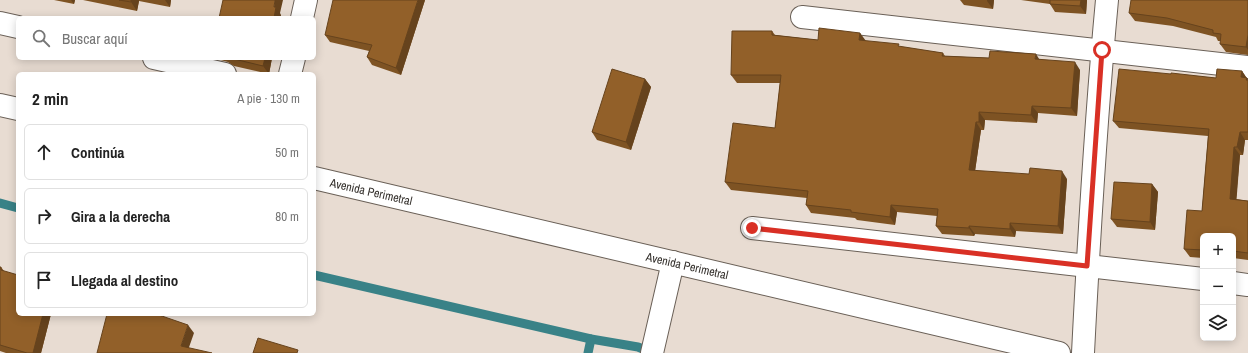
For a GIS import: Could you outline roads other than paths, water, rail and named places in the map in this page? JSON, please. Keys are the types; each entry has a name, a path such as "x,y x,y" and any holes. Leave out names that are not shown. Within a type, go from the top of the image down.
{"street":[{"path":"302,16 306,0"},
{"path":"1083,353 1087,266 1102,50 1107,0"},
{"path":"802,17 1248,67"},
{"path":"0,23 16,27"},
{"path":"163,60 216,72"},
{"path":"290,72 294,60"},
{"path":"0,105 16,109"},
{"name":"Avenida Perimetral","path":"316,178 1059,353"},
{"path":"752,228 1200,280"},
{"path":"652,353 673,262"},
{"path":"1236,283 1248,285"}],"waterway":[{"path":"0,203 16,207"},
{"path":"316,275 591,339 638,347 652,353"},
{"path":"588,353 591,339"}]}
